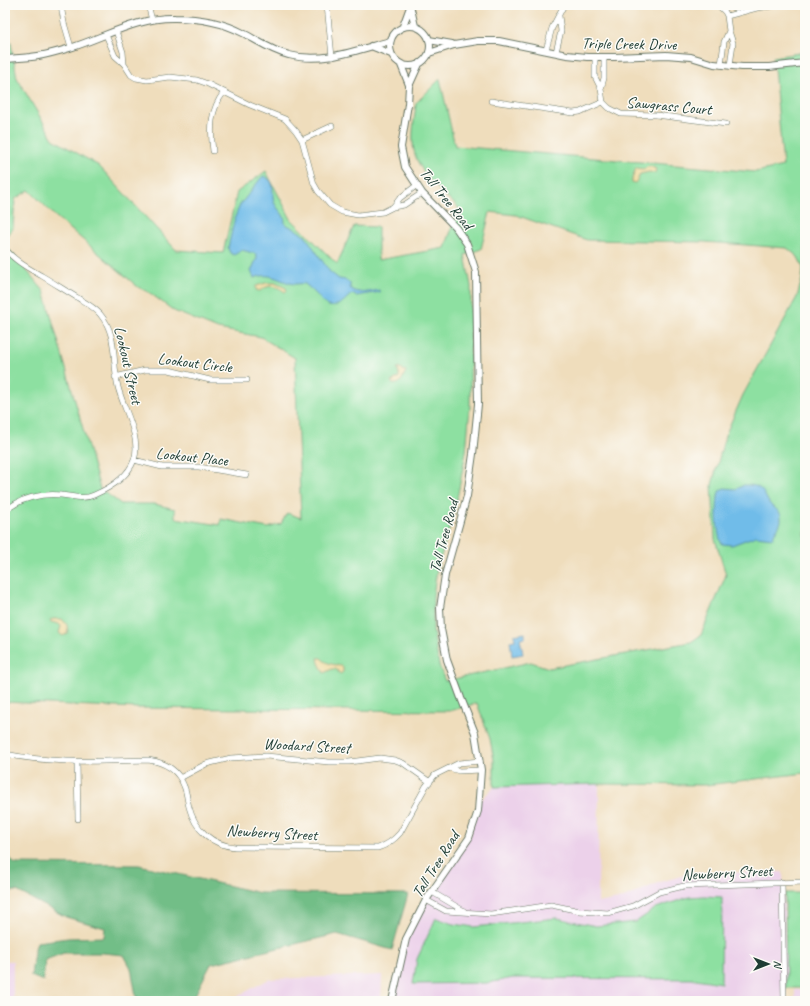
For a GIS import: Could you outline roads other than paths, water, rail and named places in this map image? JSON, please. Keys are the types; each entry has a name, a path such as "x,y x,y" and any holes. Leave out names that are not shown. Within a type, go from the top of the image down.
{"street":[{"path":"61,5 64,23 72,47"},
{"path":"148,5 152,20"},
{"path":"327,5 332,57"},
{"path":"546,50 552,28 564,5"},
{"path":"718,5 727,16 729,31 733,43 730,66"},
{"path":"727,16 757,8 779,5"},
{"path":"410,6 416,26"},
{"path":"403,26 410,6"},
{"path":"556,52 561,31 559,16"},
{"path":"5,59 38,56 72,47 152,20 173,18 203,20 230,27 275,50 289,55 318,58 332,57 390,41"},
{"path":"403,26 416,26 424,32 429,40 429,53 425,60 419,64 409,66 401,65 391,54 390,41 394,32 403,26"},
{"path":"116,31 123,52 124,64"},
{"path":"720,65 724,42 729,31"},
{"path":"106,35 115,56 124,64 131,75 136,78 147,80 170,77 191,79 208,84 250,105 285,119 296,130 302,140 314,184 321,197 330,205 342,212 358,215 383,212 393,207 404,205 422,193"},
{"name":"Triple Creek Drive","path":"429,40 454,45"},
{"name":"Triple Creek Drive","path":"429,53 454,45 478,41 499,41 567,55 604,57 666,55 691,57 720,65 730,66 769,67 805,63"},
{"path":"371,46 391,54"},
{"name":"Sawgrass Court","path":"595,57 595,77 601,89 603,102 609,108 621,114 656,115 726,124"},
{"name":"Sawgrass Court","path":"601,89 604,78 604,57"},
{"name":"Tall Tree Road","path":"392,1001 406,939 426,900 469,838 478,810 481,770 475,733 447,660 441,629 440,608 445,575 467,496 474,454 478,404 476,272 467,244 460,233 422,193 405,167 400,147 410,86 419,64"},
{"name":"Tall Tree Road","path":"401,65 410,86"},
{"path":"213,151 211,134 212,117 214,109 224,92"},
{"path":"491,101 573,113 580,112 603,102"},
{"path":"302,140 332,126"},
{"path":"393,207 400,198 417,185"},
{"name":"Lookout Street","path":"5,249 20,263 94,308 107,324 114,348 115,376 125,410 134,432 136,443 134,460"},
{"name":"Lookout Circle","path":"115,376 156,369 174,370 210,380 247,380"},
{"path":"5,512 19,502 52,494 82,498 94,495 114,484 123,476 134,460"},
{"name":"Lookout Place","path":"134,460 162,467 199,467 246,475"},
{"name":"Newberry Street","path":"5,754 28,759 77,762 157,761 168,766 180,778 184,786 192,818 201,830 219,843 235,847 378,848 389,843 398,836 435,775 459,763 480,761"},
{"name":"Woodard Street","path":"180,778 200,766 213,762 248,756 266,756 329,762 349,762 380,758 395,760 403,763 430,782"},
{"path":"77,762 78,819"},
{"path":"449,768 459,771 481,770"},
{"path":"782,882 784,1001"},
{"name":"Newberry Street","path":"426,900 446,911 491,914 551,905 608,913 633,906 659,892 684,886 805,882"},
{"name":"Newberry Street","path":"432,892 465,912"},
{"name":"Tall Tree Road","path":"395,991 396,1001"}],"water":[{"path":"264,176 271,181 274,202 283,214 285,224 306,237 330,272 339,279 346,280 350,283 350,288 356,292 371,292 379,290 380,292 356,296 352,294 342,303 328,306 305,284 289,283 271,276 260,276 254,278 251,271 257,258 256,254 242,250 234,255 230,253 228,248 235,217 240,205"},
{"path":"744,485 754,486 761,490 770,504 779,511 781,515 780,524 774,533 773,538 756,536 732,545 722,544 717,519 719,492 724,488 736,489"},
{"path":"525,633 525,638 520,639 523,654 512,656 510,641 515,640 514,635"}]}
